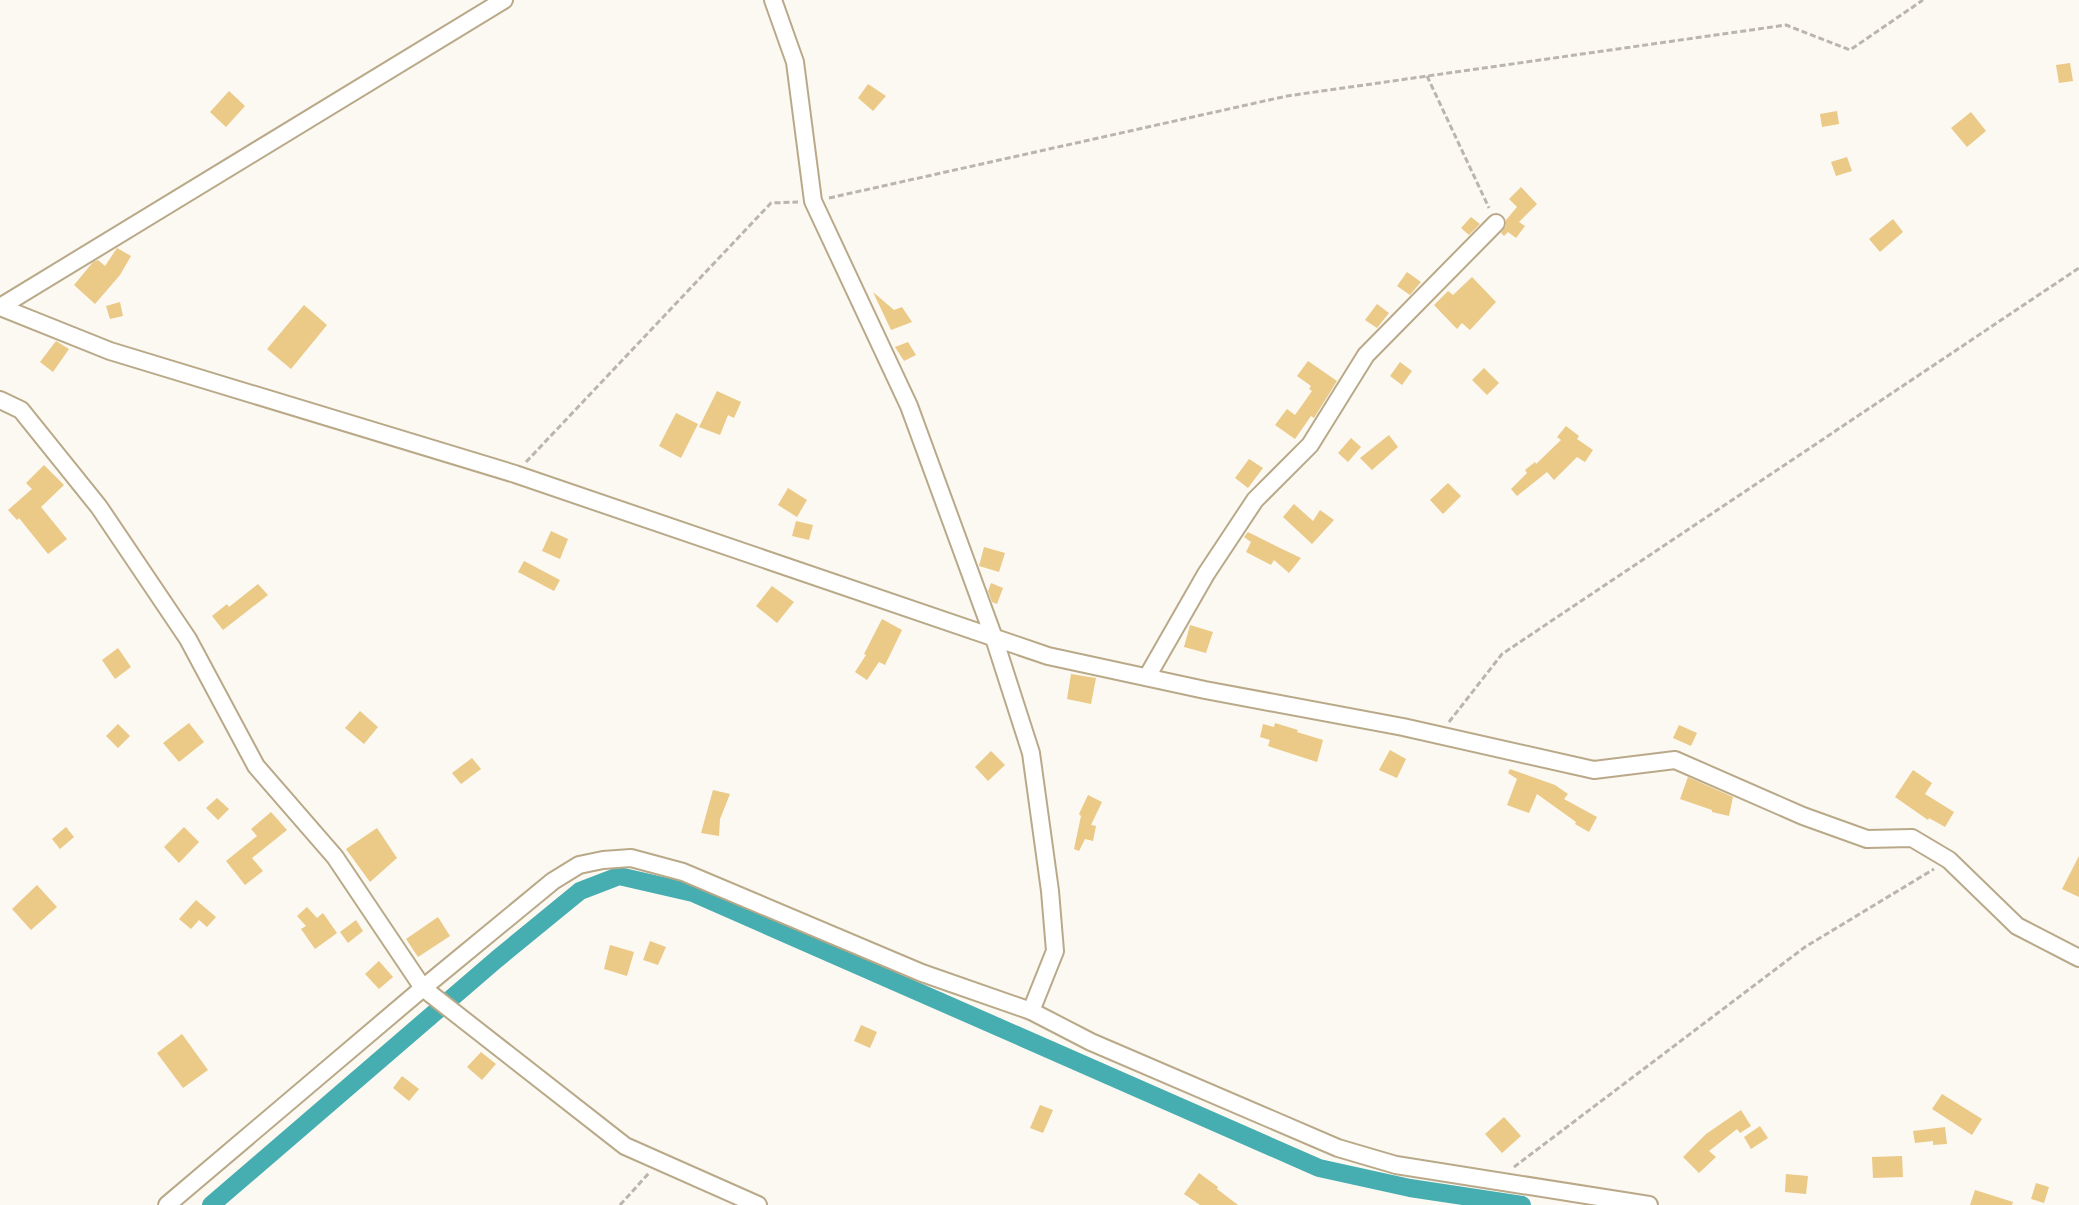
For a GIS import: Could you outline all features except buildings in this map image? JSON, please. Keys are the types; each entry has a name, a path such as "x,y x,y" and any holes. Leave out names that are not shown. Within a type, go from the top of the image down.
{"street":[{"path":"504,0 0,307 110,351 515,474 1048,656 1147,678 1438,735 1594,770 1675,760 1803,816 1867,839 1912,838 1949,860 2017,926 2079,958"},
{"path":"773,0 795,62 813,201 909,406 994,638 1032,753 1055,951 1031,1011"},
{"path":"1147,678 1206,574 1255,500 1310,445 1366,355 1496,223"},
{"path":"0,400 21,410 99,507 188,639 256,766 335,857 424,988 625,1146 759,1205"},
{"path":"167,1205 553,881 579,865 631,858 683,872 922,973 1031,1011 1091,1042 1338,1148 1396,1165 1649,1205"}],"path":[{"path":"515,474 771,203 813,201 1287,96 1786,25 1850,50 1923,0"},
{"path":"1427,76 1496,223"},
{"path":"1438,735 1502,654 2079,267"},
{"path":"1496,1181 1805,947 1949,860"},
{"path":"620,1205 659,1162"}],"waterway":[{"path":"211,1205 497,959 580,891 619,876 693,893 1319,1168 1410,1188 1522,1205"}]}
